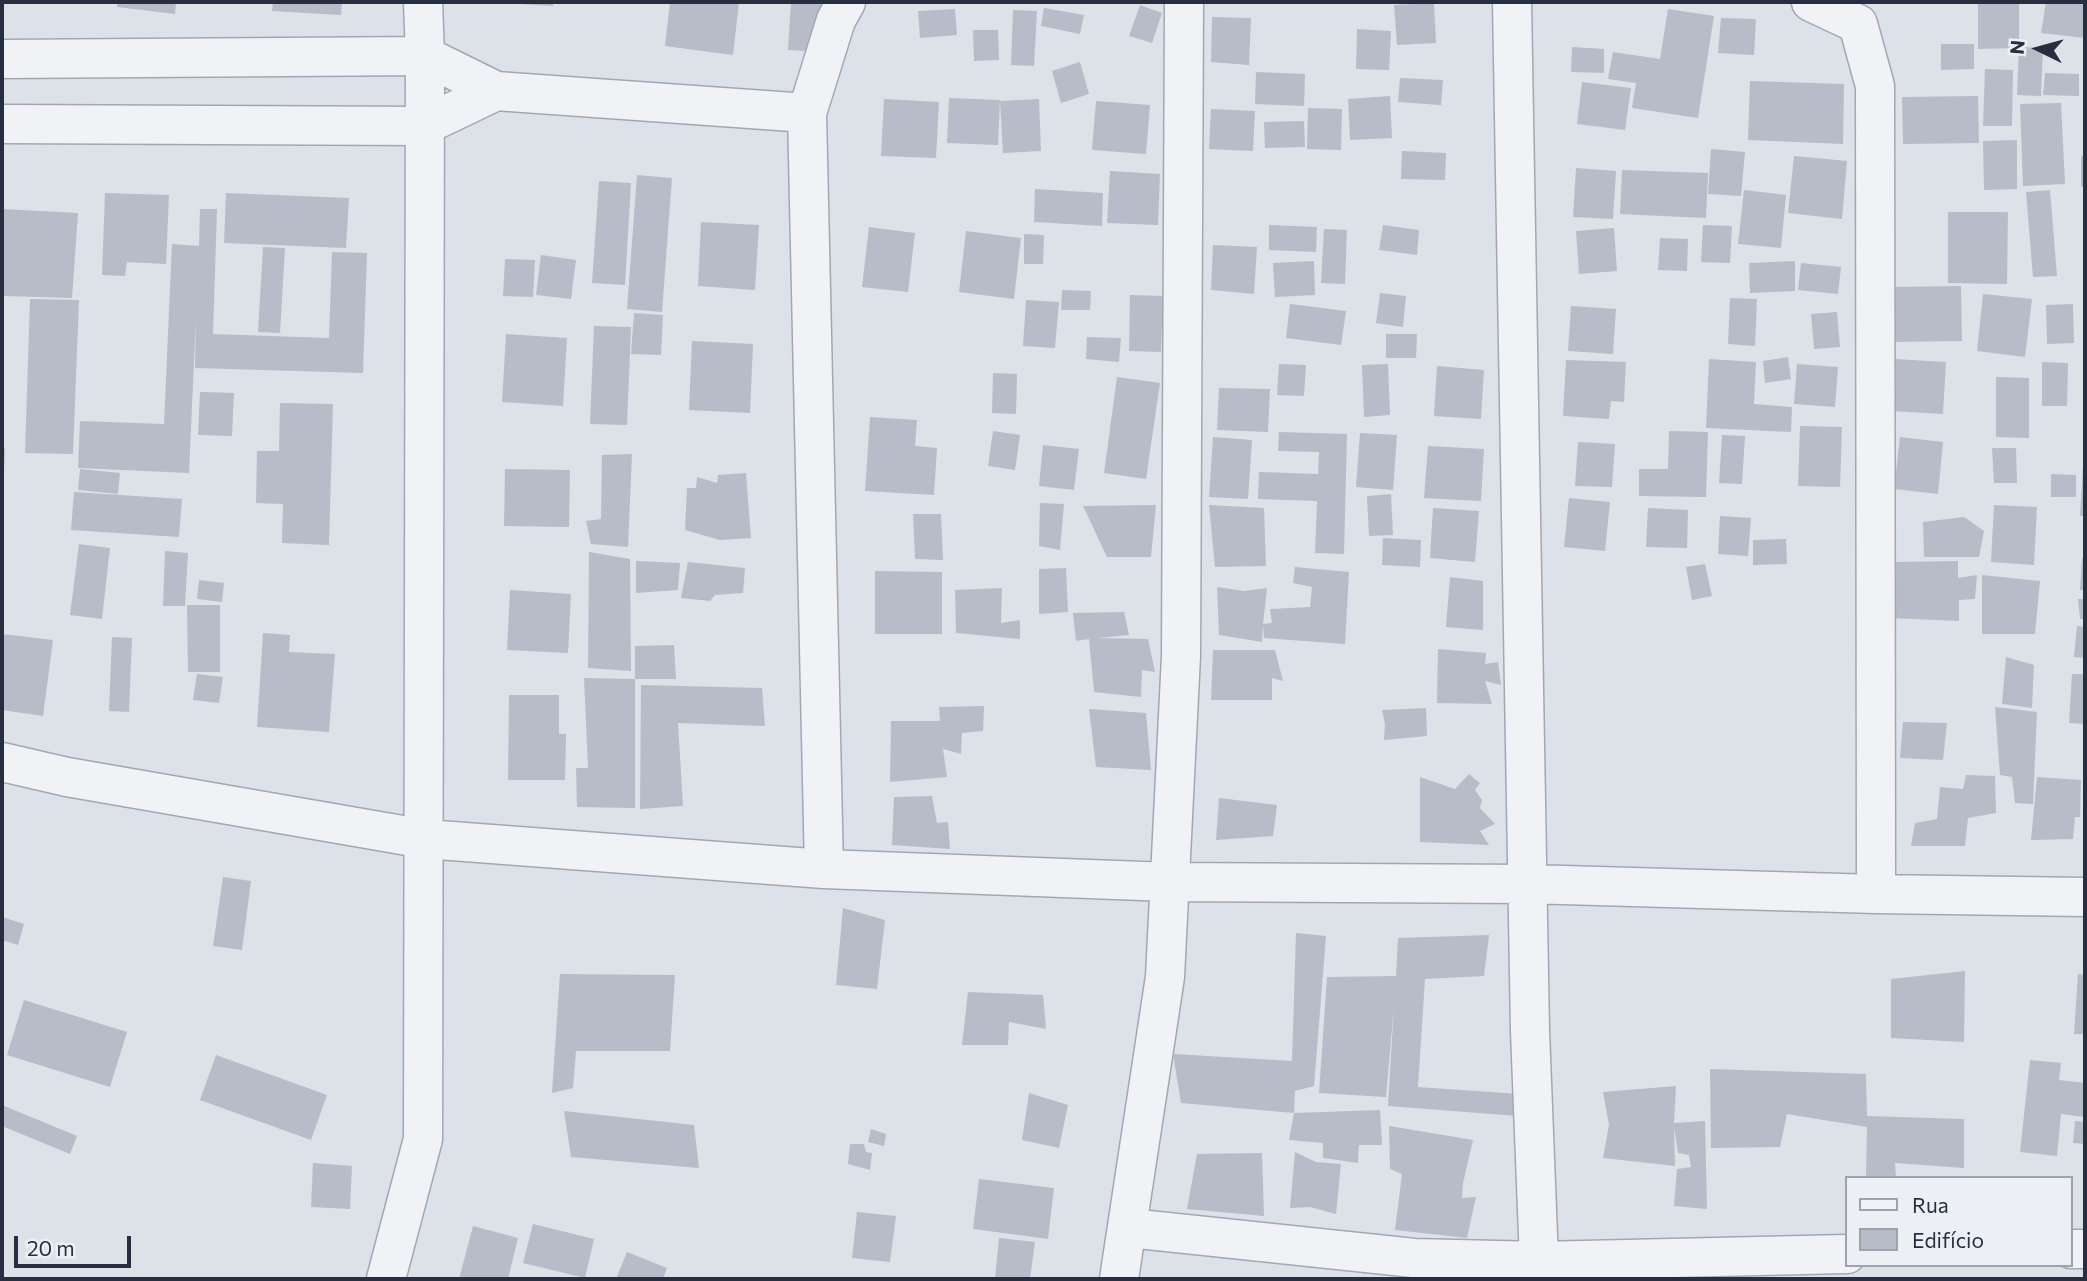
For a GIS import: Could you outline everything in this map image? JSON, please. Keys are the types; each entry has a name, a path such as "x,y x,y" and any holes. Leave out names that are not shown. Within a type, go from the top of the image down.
{"street":[{"path":"386,1279 423,1139 423,2"},
{"path":"824,869 807,113 836,20 846,2"},
{"path":"1119,1279 1129,1228 1165,977 1181,656 1184,2"},
{"path":"1512,2 1530,1031 1539,1261"},
{"path":"1811,2 1858,24 1875,86 1876,894"},
{"path":"2,59 425,57 496,91 807,113"},
{"path":"2,124 423,126 496,91"},
{"path":"2,762 67,778 425,839 824,869 1169,881 1528,884 2085,897"},
{"path":"1129,1228 1414,1258 1748,1268 1846,1254"}],"building":[{"path":"117,2 176,2 175,14 117,7"},
{"path":"273,2 342,2 341,15 272,11"},
{"path":"553,2 553,6 519,4"},
{"path":"670,2 739,2 733,55 665,46"},
{"path":"791,2 825,2 822,52 788,50"},
{"path":"1978,2 2019,2 2019,48 1978,49"},
{"path":"2046,2 2085,2 2085,38 2041,33"},
{"path":"1434,3 1436,43 1397,45 1394,5"},
{"path":"1140,5 1162,13 1152,43 1129,36"},
{"path":"1044,8 1084,15 1080,34 1041,26"},
{"path":"955,9 957,35 920,38 918,11"},
{"path":"1668,9 1714,16 1698,118 1632,108 1636,83 1608,79 1613,52 1660,59"},
{"path":"1013,10 1037,11 1034,66 1011,65"},
{"path":"1212,17 1251,18 1249,65 1211,62"},
{"path":"1721,18 1756,19 1754,55 1718,53"},
{"path":"1357,29 1391,31 1389,70 1356,69"},
{"path":"973,30 998,30 999,60 974,61"},
{"path":"1941,44 1974,44 1974,69 1941,70"},
{"path":"1572,47 1604,49 1604,73 1571,72"},
{"path":"2019,47 2043,48 2041,96 2017,95"},
{"path":"1080,62 1089,94 1061,103 1052,71"},
{"path":"1985,69 2013,70 2012,126 1983,126"},
{"path":"1256,72 1305,74 1304,106 1255,104"},
{"path":"2045,73 2079,74 2079,96 2043,95"},
{"path":"1400,78 1443,80 1441,105 1398,102"},
{"path":"1750,81 1844,84 1843,144 1748,140"},
{"path":"1582,82 1631,88 1625,130 1577,124"},
{"path":"1390,96 1392,138 1350,140 1348,99"},
{"path":"1978,96 1979,143 1903,144 1902,97"},
{"path":"949,98 1000,100 998,145 947,143"},
{"path":"884,99 939,102 936,158 881,156"},
{"path":"1039,99 1041,151 1003,153 1000,101"},
{"path":"1096,101 1150,105 1146,154 1092,150"},
{"path":"2061,103 2065,184 2023,186 2020,104"},
{"path":"1308,108 1342,109 1341,150 1307,149"},
{"path":"1211,109 1255,111 1253,151 1209,149"},
{"path":"1304,121 1305,147 1265,148 1264,122"},
{"path":"2017,140 2017,189 1984,190 1983,141"},
{"path":"1711,149 1745,152 1741,196 1708,194"},
{"path":"1402,151 1446,153 1445,180 1401,179"},
{"path":"1794,156 1847,161 1842,219 1788,213"},
{"path":"2081,156 2085,156 2085,187 2081,187"},
{"path":"1576,168 1616,171 1613,219 1573,217"},
{"path":"1622,170 1708,173 1706,218 1620,214"},
{"path":"1110,171 1160,174 1158,225 1107,223"},
{"path":"637,175 672,178 662,312 627,309"},
{"path":"599,181 631,183 625,285 592,283"},
{"path":"1035,189 1103,193 1102,226 1034,222"},
{"path":"1744,190 1786,195 1781,248 1738,244"},
{"path":"2050,190 2057,276 2033,277 2026,192"},
{"path":"105,193 169,195 166,264 127,262 125,276 102,275"},
{"path":"226,193 349,198 346,248 224,243"},
{"path":"2,209 78,213 72,298 2,296"},
{"path":"200,209 217,209 213,334 329,338 332,252 367,253 363,373 195,368 196,317 189,473 78,468 80,421 164,424 172,244 199,246"},
{"path":"1948,212 2008,212 2007,284 1948,283"},
{"path":"701,222 759,225 755,290 698,286"},
{"path":"1269,225 1317,227 1316,252 1269,250"},
{"path":"1383,225 1419,230 1417,255 1379,250"},
{"path":"1703,225 1732,226 1730,263 1701,262"},
{"path":"869,227 915,233 908,292 862,287"},
{"path":"1614,228 1617,271 1579,274 1576,231"},
{"path":"1324,229 1347,230 1345,284 1321,283"},
{"path":"966,231 1021,238 1014,299 959,292"},
{"path":"1024,234 1044,235 1043,264 1024,264"},
{"path":"1660,238 1688,239 1687,271 1658,270"},
{"path":"1213,245 1257,247 1254,294 1211,290"},
{"path":"263,247 285,248 280,333 258,332"},
{"path":"541,255 576,260 571,299 536,295"},
{"path":"505,259 535,260 533,297 503,296"},
{"path":"1314,261 1315,295 1275,297 1273,263"},
{"path":"1795,261 1795,291 1750,293 1749,263"},
{"path":"1801,263 1841,267 1838,294 1798,290"},
{"path":"1961,286 1962,341 1892,342 1891,287"},
{"path":"1062,290 1091,291 1090,310 1061,310"},
{"path":"1380,293 1406,296 1403,327 1376,323"},
{"path":"1983,294 2032,299 2025,357 1977,351"},
{"path":"1130,295 1163,296 1161,352 1129,351"},
{"path":"1730,298 1757,299 1755,346 1728,344"},
{"path":"30,299 79,300 73,454 25,453"},
{"path":"1026,300 1059,302 1055,348 1023,346"},
{"path":"1290,304 1346,311 1341,345 1286,338"},
{"path":"2073,304 2074,343 2047,344 2046,305"},
{"path":"1571,306 1616,309 1613,354 1568,351"},
{"path":"1837,312 1840,347 1814,349 1811,314"},
{"path":"634,313 663,315 661,355 631,354"},
{"path":"594,326 631,327 627,425 590,424"},
{"path":"506,334 567,338 563,406 502,402"},
{"path":"1386,334 1417,334 1416,358 1386,358"},
{"path":"1087,337 1121,338 1119,362 1086,359"},
{"path":"692,341 753,344 750,413 689,410"},
{"path":"1788,357 1791,379 1765,383 1763,361"},
{"path":"1709,359 1756,362 1754,404 1792,407 1791,432 1706,428"},
{"path":"1894,359 1946,362 1943,414 1892,411"},
{"path":"1566,360 1626,362 1624,402 1611,401 1609,419 1563,416"},
{"path":"2042,362 2068,363 2067,406 2042,406"},
{"path":"1279,364 1306,365 1304,396 1277,395"},
{"path":"1388,364 1390,415 1364,417 1362,365"},
{"path":"1797,364 1838,367 1835,407 1794,404"},
{"path":"1437,366 1484,370 1481,419 1434,416"},
{"path":"993,373 1017,374 1016,414 992,413"},
{"path":"1117,377 1160,383 1146,479 1104,473"},
{"path":"1996,377 2029,378 2029,438 1996,437"},
{"path":"1219,388 1270,389 1268,432 1217,430"},
{"path":"200,392 234,393 232,436 198,435"},
{"path":"280,403 333,404 329,545 282,543 283,504 256,503 257,451 279,451"},
{"path":"870,417 917,420 915,446 937,448 934,495 865,491"},
{"path":"1800,426 1842,427 1840,487 1798,486"},
{"path":"993,431 1020,435 1015,470 988,466"},
{"path":"1669,431 1708,432 1706,497 1639,496 1639,469 1668,469"},
{"path":"1279,432 1347,434 1344,554 1315,553 1317,501 1258,499 1259,472 1318,474 1319,452 1278,451"},
{"path":"1360,433 1397,435 1393,490 1356,487"},
{"path":"1722,435 1745,436 1742,484 1719,483"},
{"path":"1213,437 1252,440 1248,499 1209,497"},
{"path":"1900,437 1943,442 1938,494 1894,489"},
{"path":"1578,442 1615,444 1612,487 1575,486"},
{"path":"1043,445 1079,449 1074,490 1039,486"},
{"path":"1428,446 1484,449 1481,501 1424,498"},
{"path":"2,448 5,448 4,473 2,473"},
{"path":"1992,448 2016,448 2017,483 1994,483"},
{"path":"632,454 628,547 591,544 586,521 601,519 602,455"},
{"path":"2083,466 2085,516 2080,516"},
{"path":"80,469 120,473 118,494 78,490"},
{"path":"505,469 570,470 569,527 504,526"},
{"path":"746,473 751,538 720,540 685,530 687,488 696,488 697,477 717,483 718,475"},
{"path":"2051,474 2076,475 2076,497 2051,497"},
{"path":"74,492 182,499 179,537 71,530"},
{"path":"1391,494 1393,535 1369,536 1367,496"},
{"path":"1569,498 1610,502 1605,551 1564,547"},
{"path":"1040,503 1064,504 1060,550 1039,546"},
{"path":"1156,505 1151,557 1107,557 1083,506"},
{"path":"1209,505 1264,508 1266,566 1215,567"},
{"path":"1994,505 2037,507 2034,565 1991,562"},
{"path":"1433,508 1479,511 1475,562 1430,558"},
{"path":"1648,508 1688,510 1687,548 1646,547"},
{"path":"913,514 941,514 943,560 915,559"},
{"path":"1720,516 1751,518 1748,556 1718,554"},
{"path":"1964,517 1984,531 1979,557 1924,557 1923,522"},
{"path":"1383,538 1421,540 1420,567 1382,565"},
{"path":"1786,539 1787,564 1753,565 1753,540"},
{"path":"79,544 110,548 102,619 70,615"},
{"path":"165,551 188,553 185,606 163,606"},
{"path":"589,552 630,559 631,671 588,668"},
{"path":"2082,558 2085,558 2085,590 2080,590"},
{"path":"636,561 680,563 678,590 636,593"},
{"path":"1958,561 1958,578 1977,575 1975,599 1959,600 1959,621 1889,618 1895,562"},
{"path":"688,562 745,568 743,593 715,595 710,601 681,598"},
{"path":"1705,564 1712,596 1692,600 1686,567"},
{"path":"1295,567 1349,572 1345,644 1264,638 1263,625 1262,642 1219,635 1217,587 1244,591 1267,588 1263,624 1272,623 1270,609 1310,607 1312,587 1293,583"},
{"path":"1066,568 1068,612 1039,614 1039,569"},
{"path":"875,571 942,572 942,634 875,634"},
{"path":"1982,575 2040,581 2035,634 1982,634"},
{"path":"1450,577 1483,581 1483,630 1446,627"},
{"path":"199,580 224,583 222,602 197,599"},
{"path":"1002,588 1001,623 1020,620 1020,639 956,633 955,590"},
{"path":"510,590 571,594 568,653 507,650"},
{"path":"2078,599 2085,599 2085,619 2080,619"},
{"path":"187,605 220,605 220,672 188,672"},
{"path":"1124,612 1129,635 1098,638 1148,639 1155,672 1142,670 1141,697 1094,692 1089,639 1076,641 1073,613"},
{"path":"2077,626 2085,627 2085,658 2074,657"},
{"path":"263,633 290,635 289,652 335,654 329,732 257,727"},
{"path":"2,634 53,640 43,716 2,710"},
{"path":"112,637 132,638 129,712 109,711"},
{"path":"674,645 676,679 635,679 635,646"},
{"path":"1438,649 1486,653 1485,664 1498,662 1501,685 1485,681 1492,704 1437,703"},
{"path":"1213,650 1275,650 1283,681 1272,678 1272,700 1211,700"},
{"path":"2006,657 2034,665 2032,708 2002,704"},
{"path":"197,674 223,677 219,703 193,700"},
{"path":"2072,674 2085,674 2085,724 2069,723"},
{"path":"584,678 635,679 635,808 577,807 576,768 588,768"},
{"path":"641,685 762,688 765,726 678,723 683,806 640,809"},
{"path":"509,695 559,695 559,734 566,734 565,780 508,780"},
{"path":"984,706 983,731 962,733 961,754 943,749 947,777 890,782 891,721 940,721 939,707"},
{"path":"1995,707 2037,712 2033,804 2015,803 2012,777 2000,775"},
{"path":"1426,708 1427,736 1384,740 1382,710"},
{"path":"1089,709 1146,713 1151,770 1096,767"},
{"path":"1903,722 1947,723 1943,760 1900,758"},
{"path":"1469,774 1480,783 1475,790 1482,800 1480,808 1495,824 1480,831 1489,845 1420,842 1420,777 1455,789"},
{"path":"1966,775 1995,776 1996,813 1968,818 1965,846 1911,846 1915,823 1937,819 1940,787 1963,789"},
{"path":"2037,777 2081,780 2080,817 2075,817 2073,839 2031,840"},
{"path":"932,796 937,823 948,822 950,849 892,845 894,797"},
{"path":"1219,798 1277,805 1273,836 1216,840"},
{"path":"223,877 251,881 242,950 213,946"},
{"path":"843,908 885,920 877,989 836,985"},
{"path":"2,917 24,924 18,945 2,940"},
{"path":"1296,933 1326,936 1314,1086 1295,1091 1294,1113 1181,1103 1173,1054 1292,1061"},
{"path":"1489,935 1484,976 1425,979 1418,1087 1519,1094 1518,1116 1388,1106 1394,1005 1386,1097 1319,1093 1327,977 1396,976 1398,938"},
{"path":"1965,971 1964,1042 1891,1038 1891,979"},
{"path":"560,974 675,975 670,1051 576,1051 573,1088 552,1093"},
{"path":"2078,974 2085,975 2085,1034 2074,1034"},
{"path":"968,992 1043,995 1046,1029 1009,1022 1008,1045 962,1045"},
{"path":"24,1000 127,1032 110,1087 7,1055"},
{"path":"216,1055 327,1095 311,1140 200,1100"},
{"path":"2030,1060 2061,1063 2059,1080 2085,1083 2085,1117 2061,1114 2057,1156 2020,1152"},
{"path":"1710,1069 1866,1074 1867,1116 1964,1119 1964,1168 1895,1163 1896,1176 1866,1176 1867,1127 1787,1114 1780,1147 1711,1148"},
{"path":"1676,1086 1674,1123 1705,1121 1707,1209 1674,1206 1677,1169 1691,1167 1689,1155 1678,1153 1674,1127 1675,1166 1603,1158 1609,1125 1603,1092"},
{"path":"1029,1093 1068,1105 1059,1148 1022,1140"},
{"path":"2,1105 77,1136 70,1154 2,1126"},
{"path":"1380,1110 1382,1145 1359,1145 1358,1163 1323,1158 1323,1143 1289,1140 1294,1113"},
{"path":"564,1111 694,1125 699,1168 571,1157"},
{"path":"2075,1121 2085,1122 2085,1144 2073,1143"},
{"path":"1389,1126 1473,1140 1462,1198 1476,1197 1467,1238 1395,1230 1402,1174 1390,1169"},
{"path":"871,1129 886,1134 884,1146 868,1142"},
{"path":"850,1144 864,1144 866,1152 872,1153 870,1170 848,1164"},
{"path":"1295,1152 1316,1162 1341,1164 1336,1214 1310,1207 1290,1208"},
{"path":"1262,1153 1264,1216 1187,1209 1197,1154"},
{"path":"313,1163 352,1166 350,1209 311,1207"},
{"path":"979,1179 1054,1188 1048,1239 973,1229"},
{"path":"857,1212 896,1216 890,1262 852,1258"},
{"path":"533,1224 594,1239 585,1278 523,1263"},
{"path":"473,1226 518,1238 508,1279 459,1279"},
{"path":"999,1238 1035,1242 1030,1279 995,1279"},
{"path":"627,1252 667,1268 663,1279 616,1279"}]}
